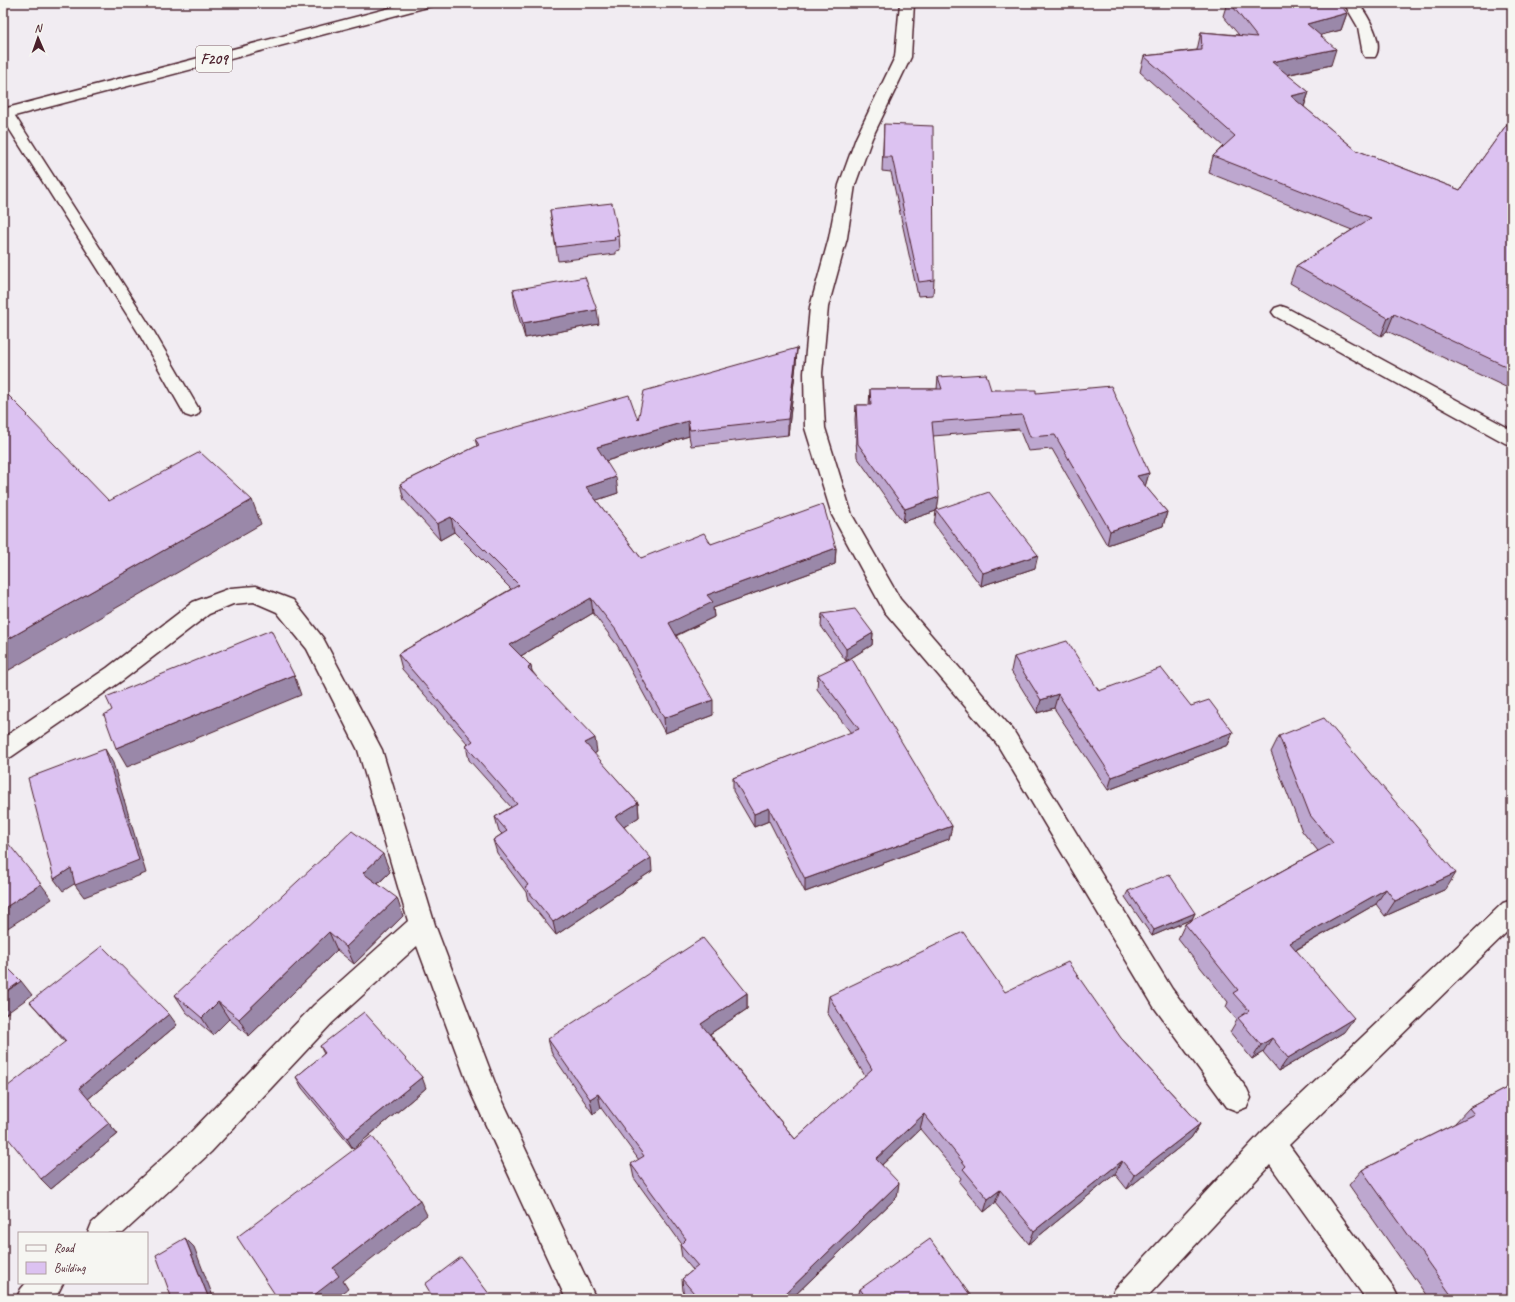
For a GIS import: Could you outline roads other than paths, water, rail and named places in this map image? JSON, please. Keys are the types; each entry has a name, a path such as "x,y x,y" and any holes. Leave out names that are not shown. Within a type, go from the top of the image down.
{"street":[{"name":"F209","path":"4,114 426,3"},
{"path":"907,3 903,57 864,138 846,185 838,238 819,307 813,373 815,428 842,515 892,605 1005,737 1098,888 1163,998 1237,1098"},
{"path":"1351,3 1359,13 1369,32 1370,54"},
{"path":"1281,312 1512,438"},
{"path":"3,750 115,674 201,608 231,596 256,594 285,606 315,644 370,750 422,924 486,1095 581,1299"},
{"path":"1125,1299 1271,1143 1512,911"},
{"path":"103,1232 201,1142 323,1014 422,924"},
{"path":"1271,1143 1384,1299"},
{"path":"31,1299 47,1284"}],"lane":[{"path":"4,114 146,332 192,411"}]}
